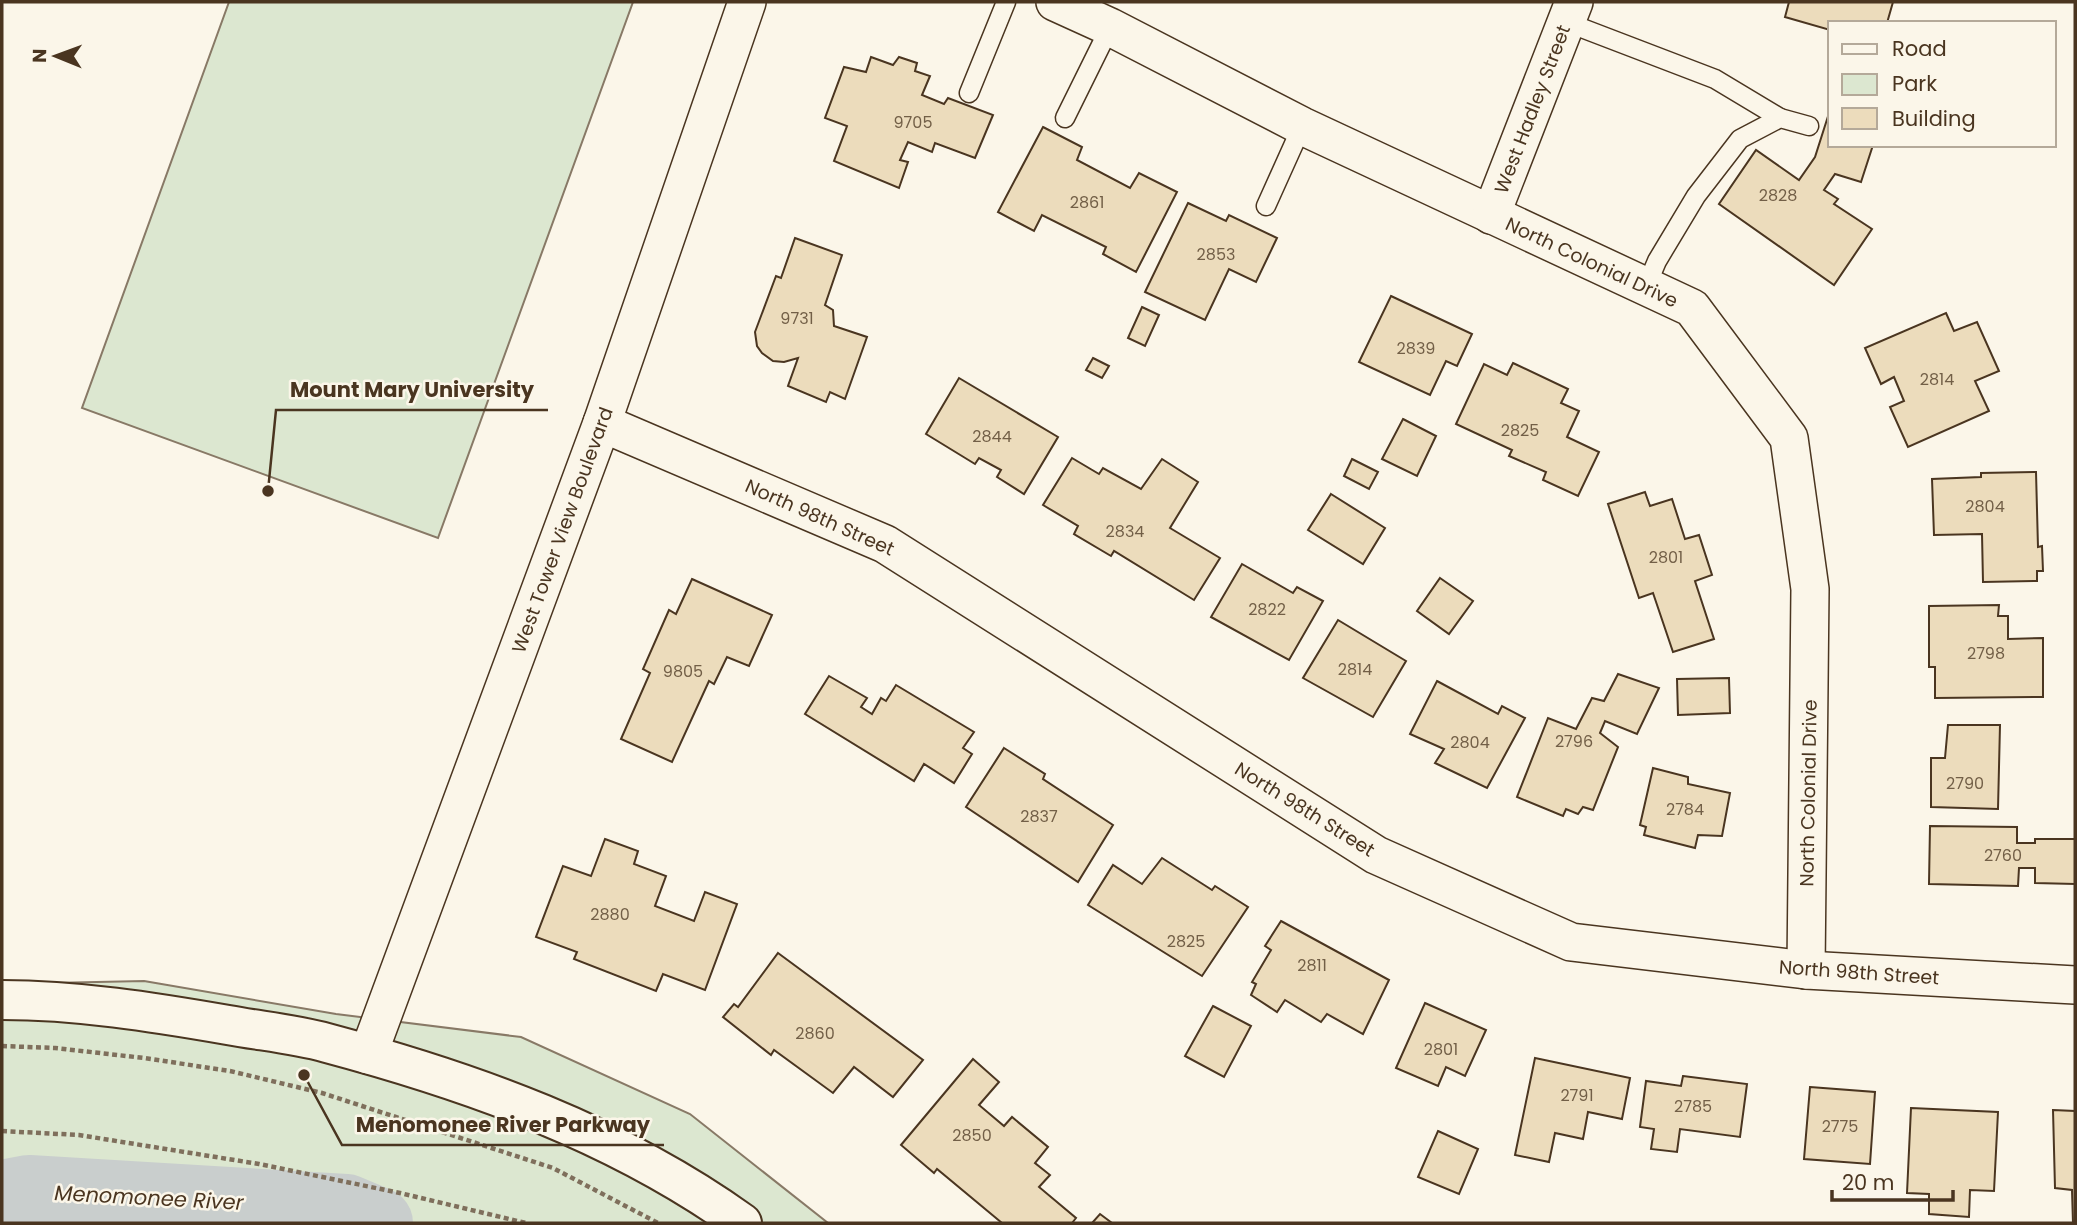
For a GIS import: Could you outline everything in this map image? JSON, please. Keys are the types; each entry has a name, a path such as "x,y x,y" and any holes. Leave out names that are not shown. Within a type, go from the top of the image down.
{"street":[{"name":"West Tower View Boulevard","path":"368,1055 602,423 747,2"},
{"name":"North Colonial Drive","path":"1055,2 1111,27 1302,126 1692,308 1789,438 1810,589 1806,970"},
{"name":"West Hadley Street","path":"1491,215 1570,12"},
{"name":"North 98th Street","path":"602,423 886,544 1376,855 1571,942 1806,970 2075,985"},
{"path":"2,1000 152,1011 324,1042 368,1055 481,1090 593,1135 699,1192 742,1223"}],"lane":[{"path":"969,93 1006,2"},
{"path":"1570,12 1716,79 1780,118 1809,126"},
{"path":"1065,118 1111,27"},
{"path":"1646,287 1657,261 1696,197 1733,149 1741,139 1780,118"},
{"path":"1266,206 1302,126"}],"path":[{"path":"2,1046 55,1048 144,1058 230,1071 321,1093 553,1168 658,1223"},
{"path":"2,1131 79,1135 259,1164 400,1193 526,1223"}],"green space":[{"path":"229,2 633,2 438,538 82,408"},
{"path":"144,981 336,1014 521,1037 690,1114 828,1223 2,1223 2,984"}],"building":[{"path":"1789,2 1893,2 1888,21 1828,21 1828,29 1785,17"},
{"path":"871,57 893,65 899,57 917,63 915,71 930,76 922,95 944,104 948,98 993,115 975,158 935,143 932,152 908,142 900,160 908,162 899,188 834,161 847,126 825,118 844,67 866,72"},
{"path":"1828,116 1828,147 1872,147 1861,182 1835,174 1824,190 1838,199 1834,204 1872,229 1834,285 1719,204 1756,150 1799,180 1815,157"},
{"path":"1043,127 1082,147 1077,160 1130,188 1139,173 1177,192 1136,272 1103,254 1106,247 1042,215 1034,231 998,212"},
{"path":"1188,203 1226,221 1229,215 1277,238 1256,282 1229,269 1205,320 1145,292"},
{"path":"795,238 842,255 825,305 833,310 834,326 867,337 845,399 830,392 826,402 788,386 798,358 784,362 773,361 757,346 755,332 776,276 781,278"},
{"path":"1391,296 1472,334 1457,366 1446,361 1430,395 1359,362"},
{"path":"1142,307 1159,315 1145,346 1128,338"},
{"path":"1946,313 1954,331 1977,322 1999,371 1975,381 1989,411 1908,447 1890,407 1904,401 1894,377 1881,384 1865,348"},
{"path":"1093,358 1109,366 1102,378 1086,370"},
{"path":"1513,363 1568,389 1561,403 1579,411 1567,437 1599,452 1578,496 1543,480 1546,472 1509,456 1512,450 1456,424 1484,364 1507,375"},
{"path":"959,378 1058,437 1024,494 997,477 1001,470 979,458 975,464 926,434"},
{"path":"1403,419 1436,436 1417,476 1382,459"},
{"path":"1072,458 1099,474 1103,468 1141,489 1162,459 1198,482 1170,528 1220,558 1194,600 1114,551 1111,556 1074,534 1078,526 1043,505"},
{"path":"1352,459 1378,472 1369,489 1344,476"},
{"path":"2036,472 2038,547 2042,546 2043,571 2037,571 2037,581 1983,582 1982,534 1934,535 1932,479 1981,477 1981,473"},
{"path":"1645,492 1650,506 1672,499 1685,539 1699,535 1712,575 1695,581 1714,639 1673,652 1653,593 1639,598 1608,504"},
{"path":"1331,494 1385,528 1363,564 1308,530"},
{"path":"1242,564 1293,593 1297,587 1323,601 1289,660 1211,617"},
{"path":"1440,578 1473,601 1449,634 1417,611"},
{"path":"692,579 772,615 749,666 727,657 714,684 709,681 672,762 621,739 650,673 643,669 669,610 676,614"},
{"path":"1999,605 1998,616 2008,616 2008,639 2043,638 2043,697 1935,698 1935,667 1929,667 1929,606"},
{"path":"1338,620 1406,661 1373,717 1303,678"},
{"path":"1618,674 1659,688 1637,734 1605,721 1600,733 1618,747 1593,810 1583,807 1578,814 1566,809 1563,816 1517,797 1548,718 1576,729 1592,698 1604,701"},
{"path":"829,676 867,698 861,707 872,714 881,698 886,701 896,685 974,732 963,748 972,754 954,783 924,764 914,781 805,714"},
{"path":"1729,678 1730,713 1678,715 1677,679"},
{"path":"1437,681 1498,714 1502,706 1525,718 1487,788 1435,763 1444,749 1410,734"},
{"path":"1948,725 2000,725 1998,809 1931,807 1931,758 1945,758"},
{"path":"1004,748 1045,774 1043,779 1113,825 1078,882 966,807"},
{"path":"1653,768 1688,777 1688,784 1730,793 1722,836 1698,835 1695,848 1644,835 1646,827 1640,825"},
{"path":"1930,826 2017,827 2017,843 2035,843 2035,839 2075,839 2075,884 2035,883 2035,868 2019,868 2018,886 1929,884"},
{"path":"605,839 638,851 634,864 666,876 655,906 694,921 705,892 737,904 705,990 663,974 656,991 574,959 577,952 536,937 563,866 591,876"},
{"path":"1162,858 1212,890 1215,886 1248,907 1202,976 1088,905 1113,865 1142,884"},
{"path":"1281,921 1389,980 1363,1034 1327,1014 1321,1022 1285,1000 1277,1012 1251,995 1256,984 1252,982 1271,950 1265,946"},
{"path":"778,953 923,1060 893,1097 854,1067 833,1093 774,1050 771,1055 723,1017 734,1004 738,1007"},
{"path":"1425,1003 1486,1030 1465,1076 1446,1067 1438,1086 1396,1068"},
{"path":"1213,1006 1251,1026 1224,1077 1185,1056"},
{"path":"1535,1058 1630,1078 1622,1119 1588,1112 1583,1139 1555,1133 1549,1162 1515,1155"},
{"path":"973,1059 999,1082 979,1105 1004,1126 1012,1117 1048,1147 1035,1163 1050,1175 1039,1187 1076,1218 1072,1223 1002,1223 937,1169 934,1173 901,1145"},
{"path":"1683,1076 1747,1084 1740,1137 1680,1129 1677,1152 1651,1149 1654,1129 1640,1127 1646,1081 1681,1086"},
{"path":"1810,1087 1875,1092 1870,1164 1804,1159"},
{"path":"1911,1108 1998,1112 1994,1191 1970,1190 1969,1217 1929,1214 1929,1194 1907,1193"},
{"path":"2053,1110 2075,1111 2075,1223 2072,1190 2055,1188"},
{"path":"1438,1131 1478,1149 1459,1194 1418,1177"},
{"path":"1100,1214 1112,1223 1092,1223"}],"waterway":[{"name":"Menomonee River","path":"2,1196 29,1191 346,1210 377,1223"}],"place":[{"name":"Mount Mary University","path":"268,491"},
{"name":"Menomonee River Parkway","path":"304,1075"}]}
